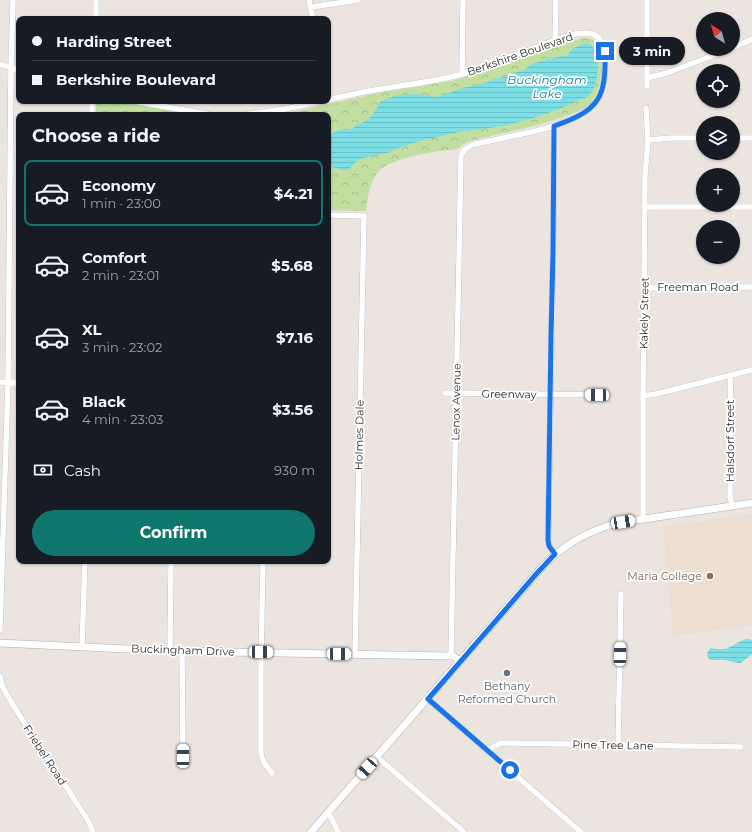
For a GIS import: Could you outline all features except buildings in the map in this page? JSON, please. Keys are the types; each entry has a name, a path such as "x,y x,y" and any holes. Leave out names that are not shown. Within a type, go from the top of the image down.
{"street":[{"path":"0,630 8,382 13,0"},
{"path":"96,0 96,16"},
{"path":"309,0 312,16"},
{"path":"311,7 358,0"},
{"path":"462,74 463,0"},
{"path":"555,41 556,0"},
{"path":"647,0 647,86"},
{"name":"Berkshire Boulevard","path":"331,99 356,93 430,81 462,74 581,33 596,36 602,43 605,51 604,83 600,97 593,106 579,116 554,126 479,143 464,150"},
{"path":"740,45 752,39"},
{"path":"647,78 711,56"},
{"path":"0,64 16,69"},
{"path":"150,104 195,112"},
{"path":"258,112 298,104"},
{"name":"Kakely Street","path":"643,519 644,207 645,164 648,140 646,108"},
{"path":"554,126 548,540 549,546 555,554"},
{"path":"648,140 696,138"},
{"path":"740,138 752,138"},
{"name":"Lenox Avenue","path":"451,656 460,160 464,150"},
{"path":"644,207 752,207"},
{"name":"Holmes Dale","path":"331,215 364,216 355,654"},
{"name":"Freeman Road","path":"644,288 752,287"},
{"path":"643,396 752,370"},
{"name":"Halsdorf Street","path":"730,375 730,496 732,506"},
{"path":"0,382 16,382"},
{"name":"Greenway","path":"445,393 597,395"},
{"path":"311,832 555,554 574,540 595,530 617,523 752,503"},
{"path":"82,646 85,564"},
{"path":"170,651 171,564"},
{"path":"263,564 261,754 264,763 272,772"},
{"path":"618,745 621,594"},
{"name":"Buckingham Drive","path":"0,643 170,651 451,656"},
{"path":"182,651 184,764"},
{"path":"451,656 460,662"},
{"name":"Friebel Road","path":"0,676 3,687 14,707 89,822 93,832"},
{"path":"428,699 581,832"},
{"name":"Pine Tree Lane","path":"487,750 501,743 741,748"},
{"path":"377,757 464,832"},
{"path":"328,814 338,832"}],"shaded area":[{"name":"Maria College","path":"752,514 752,625 673,636 663,527"}],"green space":[{"name":"Buckingham Lake","path":"582,38 590,39 596,42 602,53 602,68 598,88 594,98 588,106 573,114 542,124 471,141 457,149 416,155 398,160 379,171 373,180 367,200 366,211 331,210 331,112 293,112 378,93 451,81 538,51"},
{"path":"131,104 177,112 96,112 96,105"}],"water":[{"name":"Buckingham Lake","path":"585,43 593,47 597,57 598,71 595,85 590,94 584,98 565,107 533,118 503,126 459,132 424,140 390,152 363,158 358,160 348,170 331,167 331,134 339,130 352,129 368,120 380,102 388,98 416,94 437,97 463,88 488,82 492,79 506,77 513,73 523,71 532,64 552,58 566,56 573,49"},
{"path":"747,639 752,640 752,654 741,663 725,660 710,660 708,657 707,652 711,648 726,649"}],"place":[{"name":"Maria College","path":"710,576"},
{"name":"Bethany Reformed Church","path":"507,673"}],"route":[{"path":"510,770 428,699 548,560 555,554 548,543 554,126 579,116 587,111 600,97 605,77 605,51"}]}
